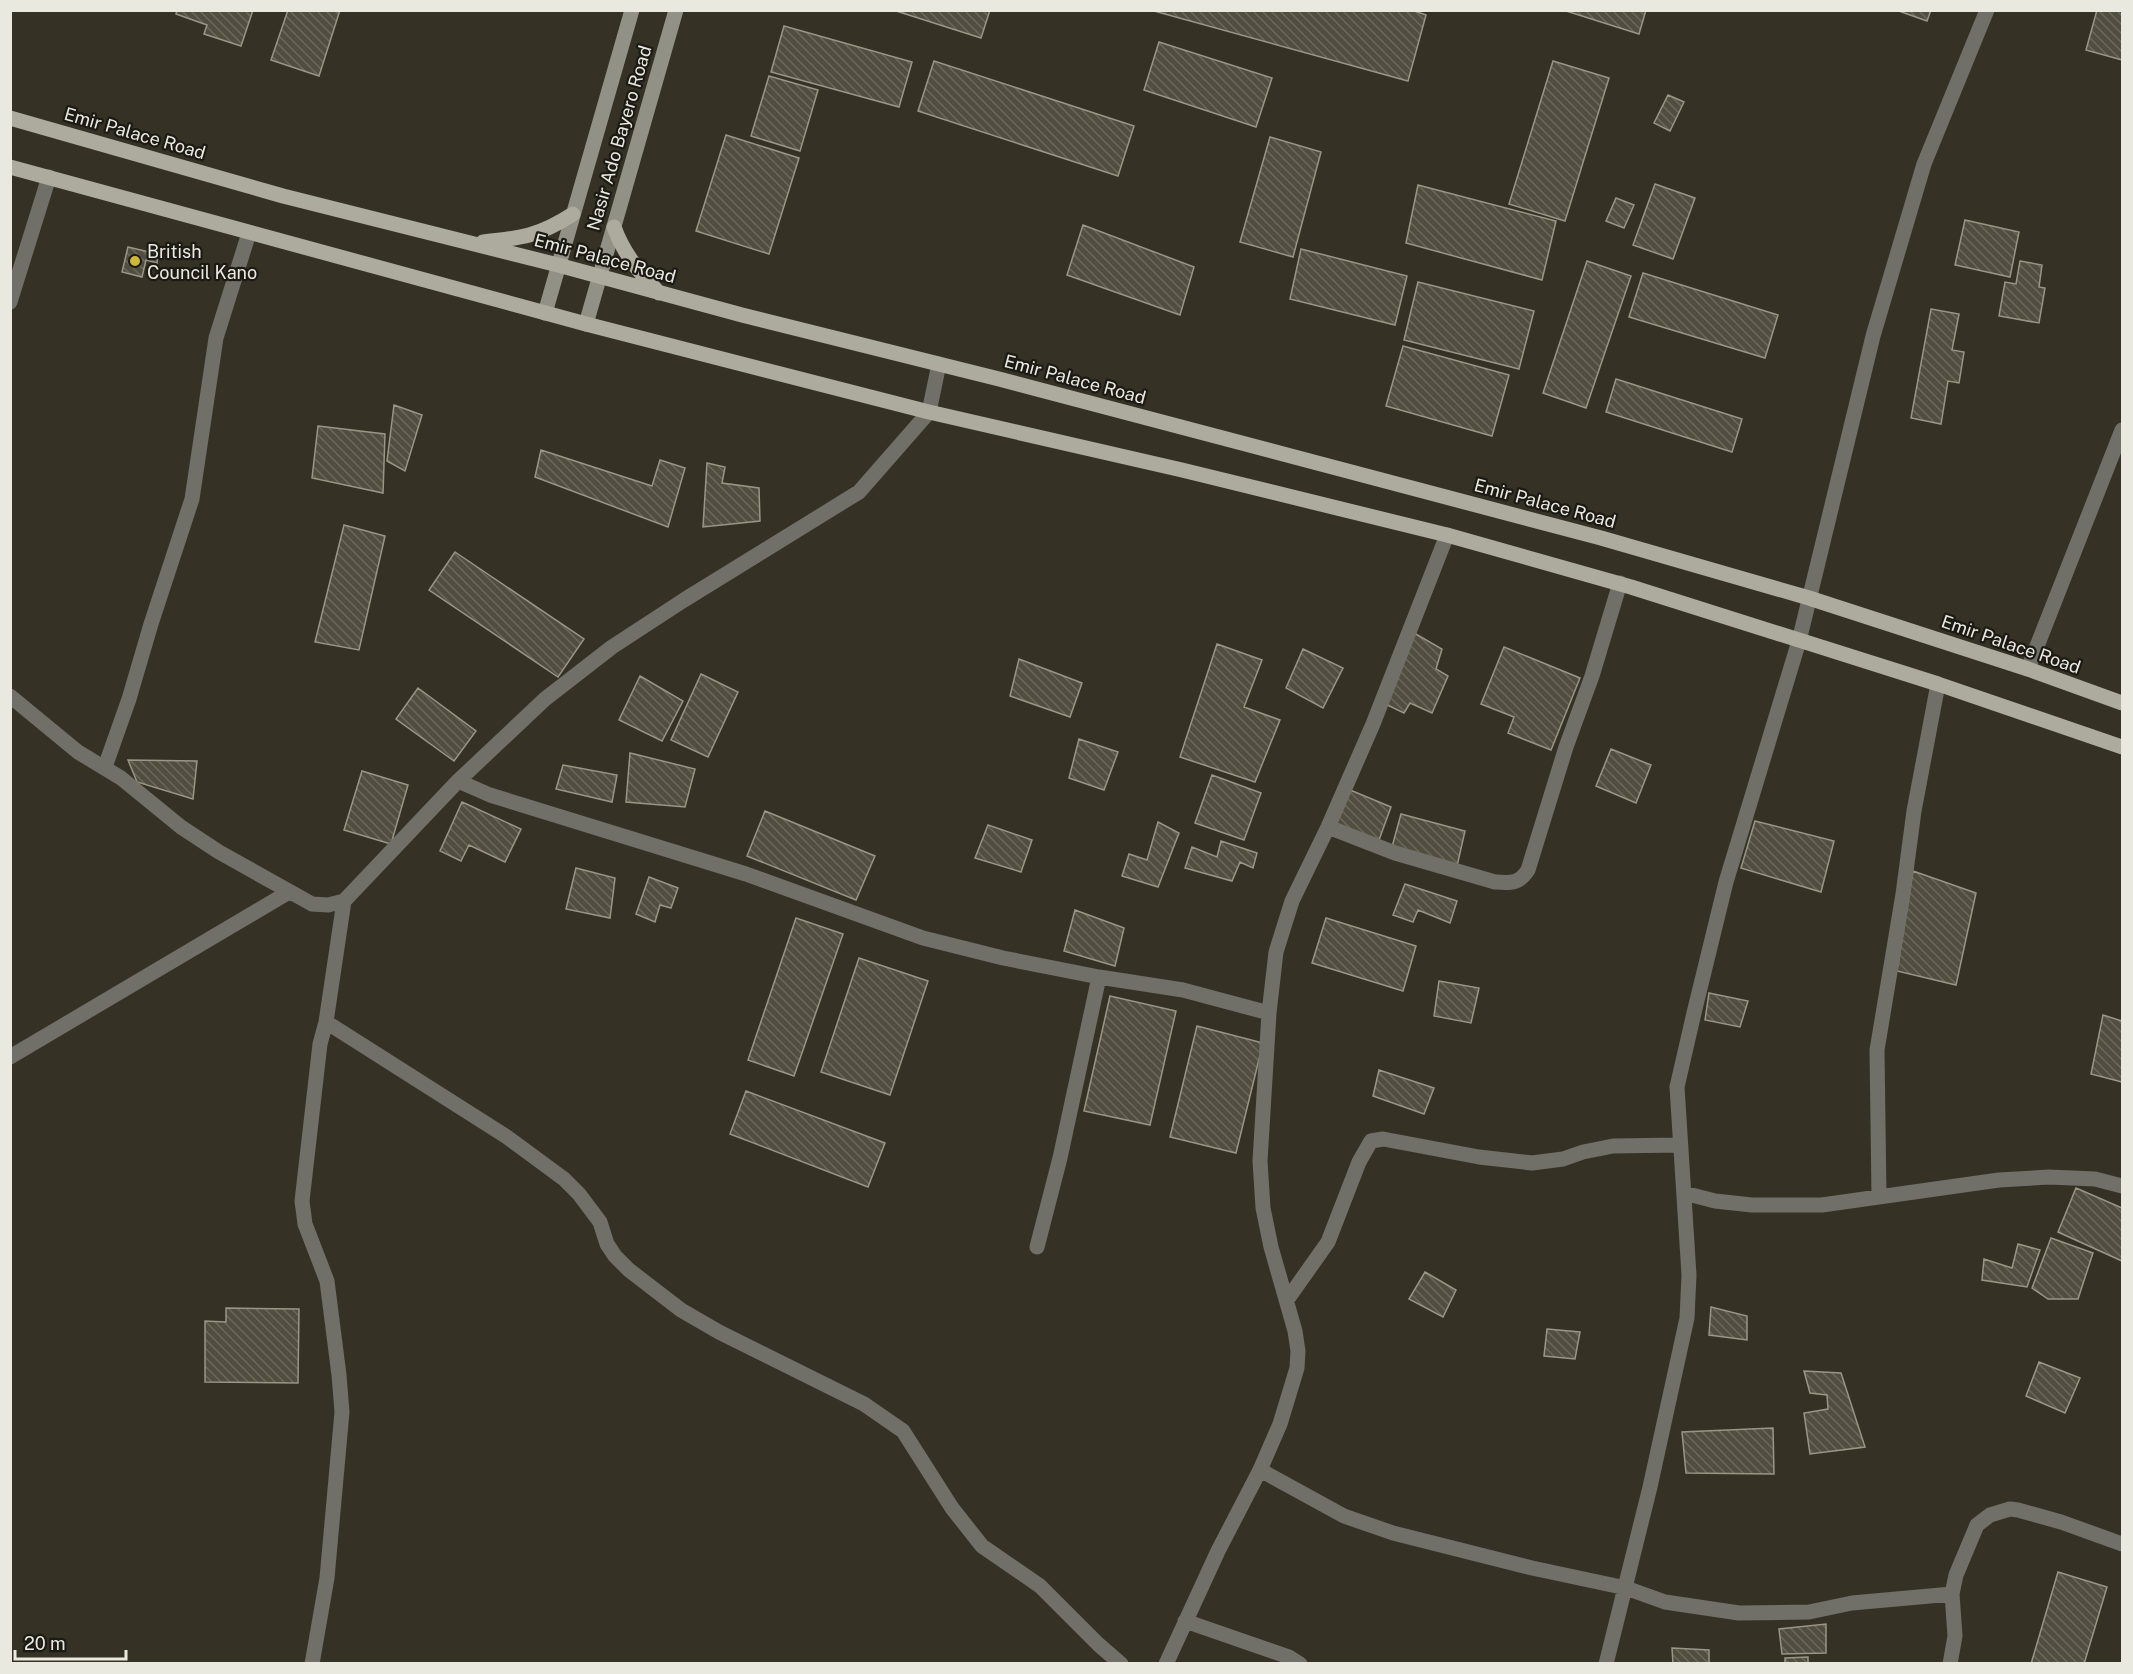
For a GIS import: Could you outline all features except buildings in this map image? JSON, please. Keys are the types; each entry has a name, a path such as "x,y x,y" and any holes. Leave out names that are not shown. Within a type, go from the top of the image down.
{"main road":[{"name":"Emir Palace Road","path":"10,118 283,196 558,265 1476,504 1809,598 2028,669 2122,703"},
{"path":"10,166 545,314 929,412 1182,470 1447,535 1620,584 1938,684 2122,747"},
{"path":"472,243 528,237 557,225 573,214"},
{"path":"614,227 619,242 631,261 659,292"}],"street":[{"path":"545,314 632,10"},
{"name":"Nasir Ado Bayero Road","path":"586,324 676,10"},
{"path":"1606,1664 1650,1487 1687,1318 1689,1275 1677,1087 1726,882 1799,641 1873,336 1924,164 1987,10"},
{"path":"10,302 49,177"},
{"path":"105,767 129,699 157,603 192,499 216,338 249,233"},
{"path":"11,697 78,752 105,767 181,827 219,852 312,904 328,905 344,901 458,781 545,699 612,647 859,492 929,412 939,364"},
{"path":"2028,669 2122,430"},
{"path":"1166,1664 1218,1551 1260,1470 1280,1424 1297,1368 1297,1341 1271,1248 1263,1208 1260,1161 1269,1013 1276,952 1292,901 1328,827 1373,724 1447,535"},
{"path":"1328,827 1395,853 1495,882 1520,881 1528,870 1566,747 1593,676 1620,584"},
{"path":"1879,1196 1877,1050 1903,894 1914,811 1938,684"},
{"path":"458,781 490,795 746,874 923,938 1003,958 1099,977 1184,990 1269,1013"},
{"path":"10,1057 289,892"},
{"path":"312,1664 327,1578 342,1412 327,1281 306,1224 302,1201 320,1044 326,1022 344,901"},
{"path":"1037,1247 1060,1158 1099,977"},
{"path":"326,1022 507,1137 564,1179 579,1194 600,1222 607,1244 615,1256 629,1270 681,1310 719,1332 864,1404 903,1431 952,1508 982,1546 1040,1586 1121,1664"},
{"path":"1287,1300 1328,1242 1359,1161 1374,1140 1383,1139 1479,1157 1532,1163 1563,1159 1612,1146 1680,1145"},
{"path":"1684,1193 1715,1201 1752,1205 1822,1205 1999,1180 2049,1176 2095,1179 2122,1186"},
{"path":"1260,1470 1344,1516 1393,1533 1532,1568 1626,1588 1665,1602 1739,1613 1809,1612 1852,1603 1952,1594"},
{"path":"1950,1664 1955,1636 1952,1594 1956,1575 1977,1525 1990,1515 2001,1511 2018,1510 2061,1522 2122,1544"},
{"path":"1185,1621 1300,1664"}],"place":[{"name":"British Council Kano","path":"135,261"}]}
